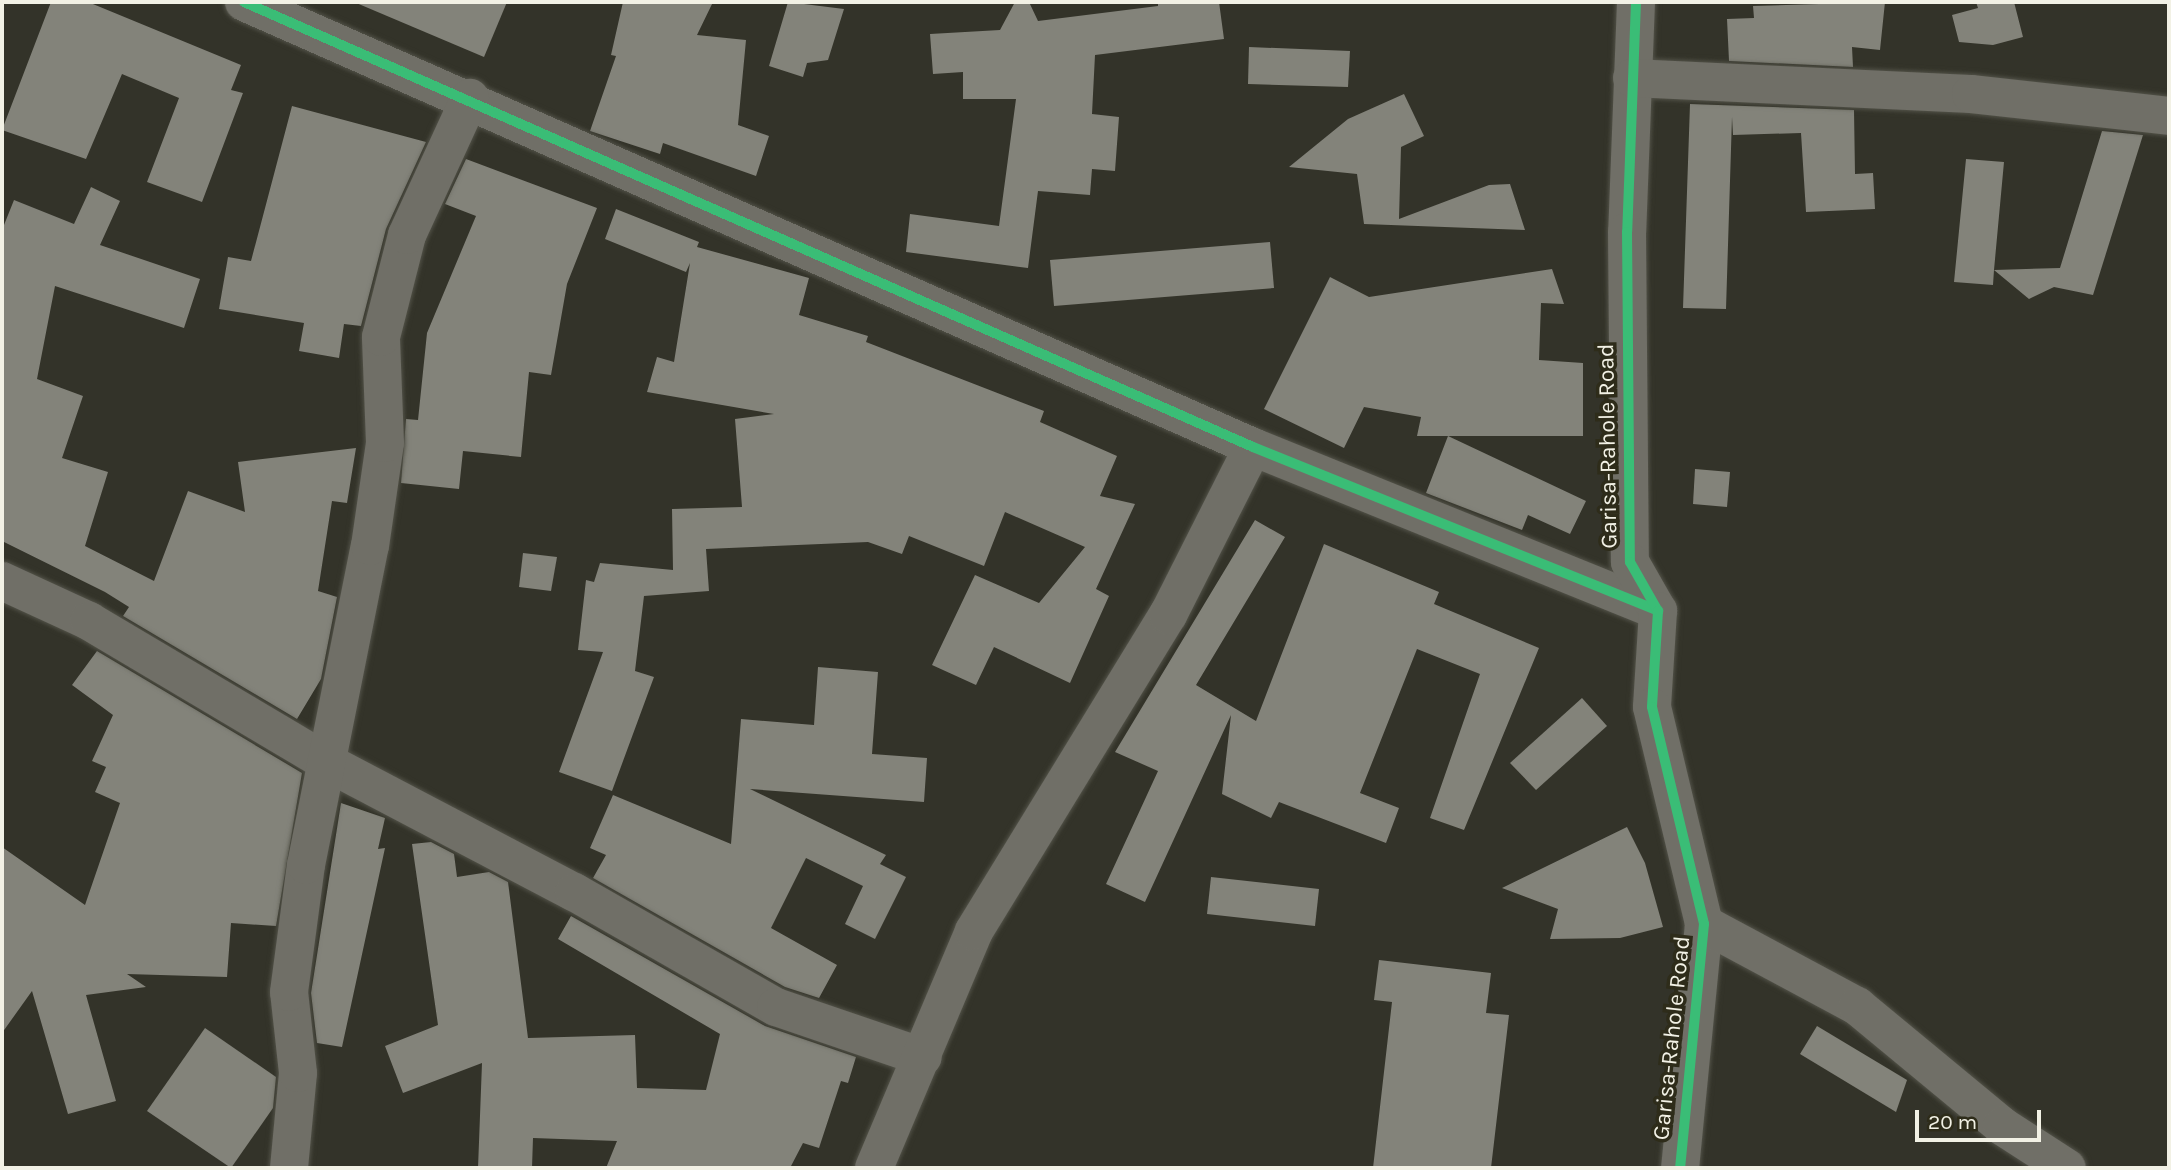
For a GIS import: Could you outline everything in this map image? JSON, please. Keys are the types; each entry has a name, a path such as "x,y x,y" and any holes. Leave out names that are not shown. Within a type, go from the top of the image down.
{"street":[{"path":"244,2 470,98 1253,447 1658,611"},
{"name":"Garisa-Rahole Road","path":"1636,2 1632,78 1630,562 1658,611 1651,707 1704,924 1680,1168"},
{"path":"1632,78 1971,94 2169,116"},
{"path":"289,1168 298,1073 289,992 306,864 328,763 385,443 381,337 407,235 470,98"},
{"path":"874,1168 974,931 1168,615 1253,447"},
{"path":"2,580 89,621 328,763 574,892 776,1007 923,1057"},
{"path":"1704,924 1857,1006 2002,1126 2067,1168"}],"building":[{"path":"51,2 88,2 241,65 231,90 243,93 202,202 147,182 179,98 122,74 86,159 2,130"},
{"path":"354,2 507,2 484,57"},
{"path":"623,2 713,2 697,35 746,40 738,125 769,136 756,176 663,143 660,154 590,131 616,56 611,55"},
{"path":"788,2 844,9 828,60 807,63 803,77 769,66"},
{"path":"1015,2 1029,2 1038,21 1158,6 1158,2 1219,2 1224,39 1095,55 1092,114 1119,117 1115,171 1092,169 1090,195 1038,191 1028,268 906,252 910,214 999,226 1016,99 963,99 963,72 933,74 930,34 1000,30"},
{"path":"1885,2 1880,50 1852,47 1853,67 1729,61 1727,19 1754,18 1753,6"},
{"path":"1976,2 2014,2 2023,37 1993,45 1959,42 1952,15 1978,8"},
{"path":"1249,47 1350,51 1348,87 1248,84"},
{"path":"1404,94 1424,136 1401,147 1399,219 1489,185 1510,184 1525,230 1364,224 1357,174 1289,167 1348,119"},
{"path":"1690,104 1854,110 1855,174 1873,173 1875,209 1806,212 1801,133 1733,135 1732,117 1726,309 1683,308"},
{"path":"292,106 426,142 386,229 361,326 344,324 339,358 299,351 304,323 219,309 228,257 251,261"},
{"path":"2102,131 2143,135 2093,295 2054,287 2029,299 1994,270 2060,268"},
{"path":"466,159 597,208 567,284 551,375 529,372 521,457 463,451 459,489 401,483 406,419 418,420 427,333 476,216 445,204"},
{"path":"1966,159 2004,162 1993,285 1954,282"},
{"path":"91,187 120,201 100,245 200,279 184,328 55,286 37,379 83,396 62,458 108,472 85,546 154,581 188,491 245,512 238,462 356,448 347,503 332,501 318,591 337,597 321,679 297,719 123,616 129,607 105,592 2,541 2,230 14,200 74,224"},
{"path":"616,209 699,242 697,247 809,278 799,315 868,336 866,342 1044,411 1040,422 1117,456 1100,496 1135,504 1096,589 1109,596 1070,683 994,647 976,685 932,665 975,575 1039,603 1085,547 1005,512 984,566 909,536 902,554 868,542 706,549 709,591 644,596 635,671 654,677 612,791 559,772 603,652 578,650 586,580 594,582 600,563 673,570 672,509 742,507 735,419 774,414 647,392 657,357 674,362 690,263 686,272 605,239"},
{"path":"1270,242 1274,288 1054,306 1050,260"},
{"path":"1552,269 1564,304 1541,303 1539,360 1583,363 1583,436 1417,436 1421,417 1364,407 1344,448 1264,409 1330,277 1369,297"},
{"path":"1448,436 1586,501 1570,534 1528,515 1522,530 1426,493"},
{"path":"1695,469 1730,472 1727,507 1693,504"},
{"path":"1255,520 1285,537 1196,685 1256,721 1324,544 1439,592 1434,604 1539,648 1464,830 1430,818 1480,674 1417,649 1360,793 1399,808 1386,843 1279,802 1271,818 1222,794 1231,715 1145,902 1106,884 1158,771 1115,752"},
{"path":"523,553 557,557 551,591 519,587"},
{"path":"97,651 302,773 276,926 231,923 227,977 127,974 146,987 86,995 116,1101 68,1114 32,991 2,1033 2,847 85,905 120,803 95,792 106,767 92,761 113,715 72,685"},
{"path":"818,667 878,672 872,754 927,758 924,802 750,789 886,855 880,864 906,877 875,939 845,924 863,886 806,858 771,928 837,965 819,998 785,987 593,878 606,855 590,848 613,795 731,844 741,719 814,725"},
{"path":"1582,698 1607,726 1536,790 1510,763"},
{"path":"341,803 385,818 378,849 385,848 342,1047 317,1043 311,993"},
{"path":"1627,827 1645,863 1663,927 1620,938 1550,939 1558,909 1502,888"},
{"path":"431,842 454,854 457,877 489,872 508,882 528,1038 635,1035 637,1088 706,1090 720,1034 558,939 571,916 765,1026 856,1057 848,1083 841,1081 819,1148 803,1143 790,1168 606,1168 617,1141 533,1138 532,1168 478,1168 482,1063 403,1093 385,1046 438,1025 412,844"},
{"path":"1211,877 1319,889 1315,926 1207,914"},
{"path":"1379,960 1491,973 1486,1013 1509,1015 1491,1168 1373,1168 1392,1002 1374,1000"},
{"path":"1817,1026 1907,1080 1896,1112 1800,1054"},
{"path":"205,1028 276,1077 273,1108 231,1168 147,1111"}],"cycle path":[{"path":"244,2 1253,447 1658,611"},
{"path":"1636,2 1627,232 1630,562 1658,611 1652,707 1704,924 1680,1168"}]}
